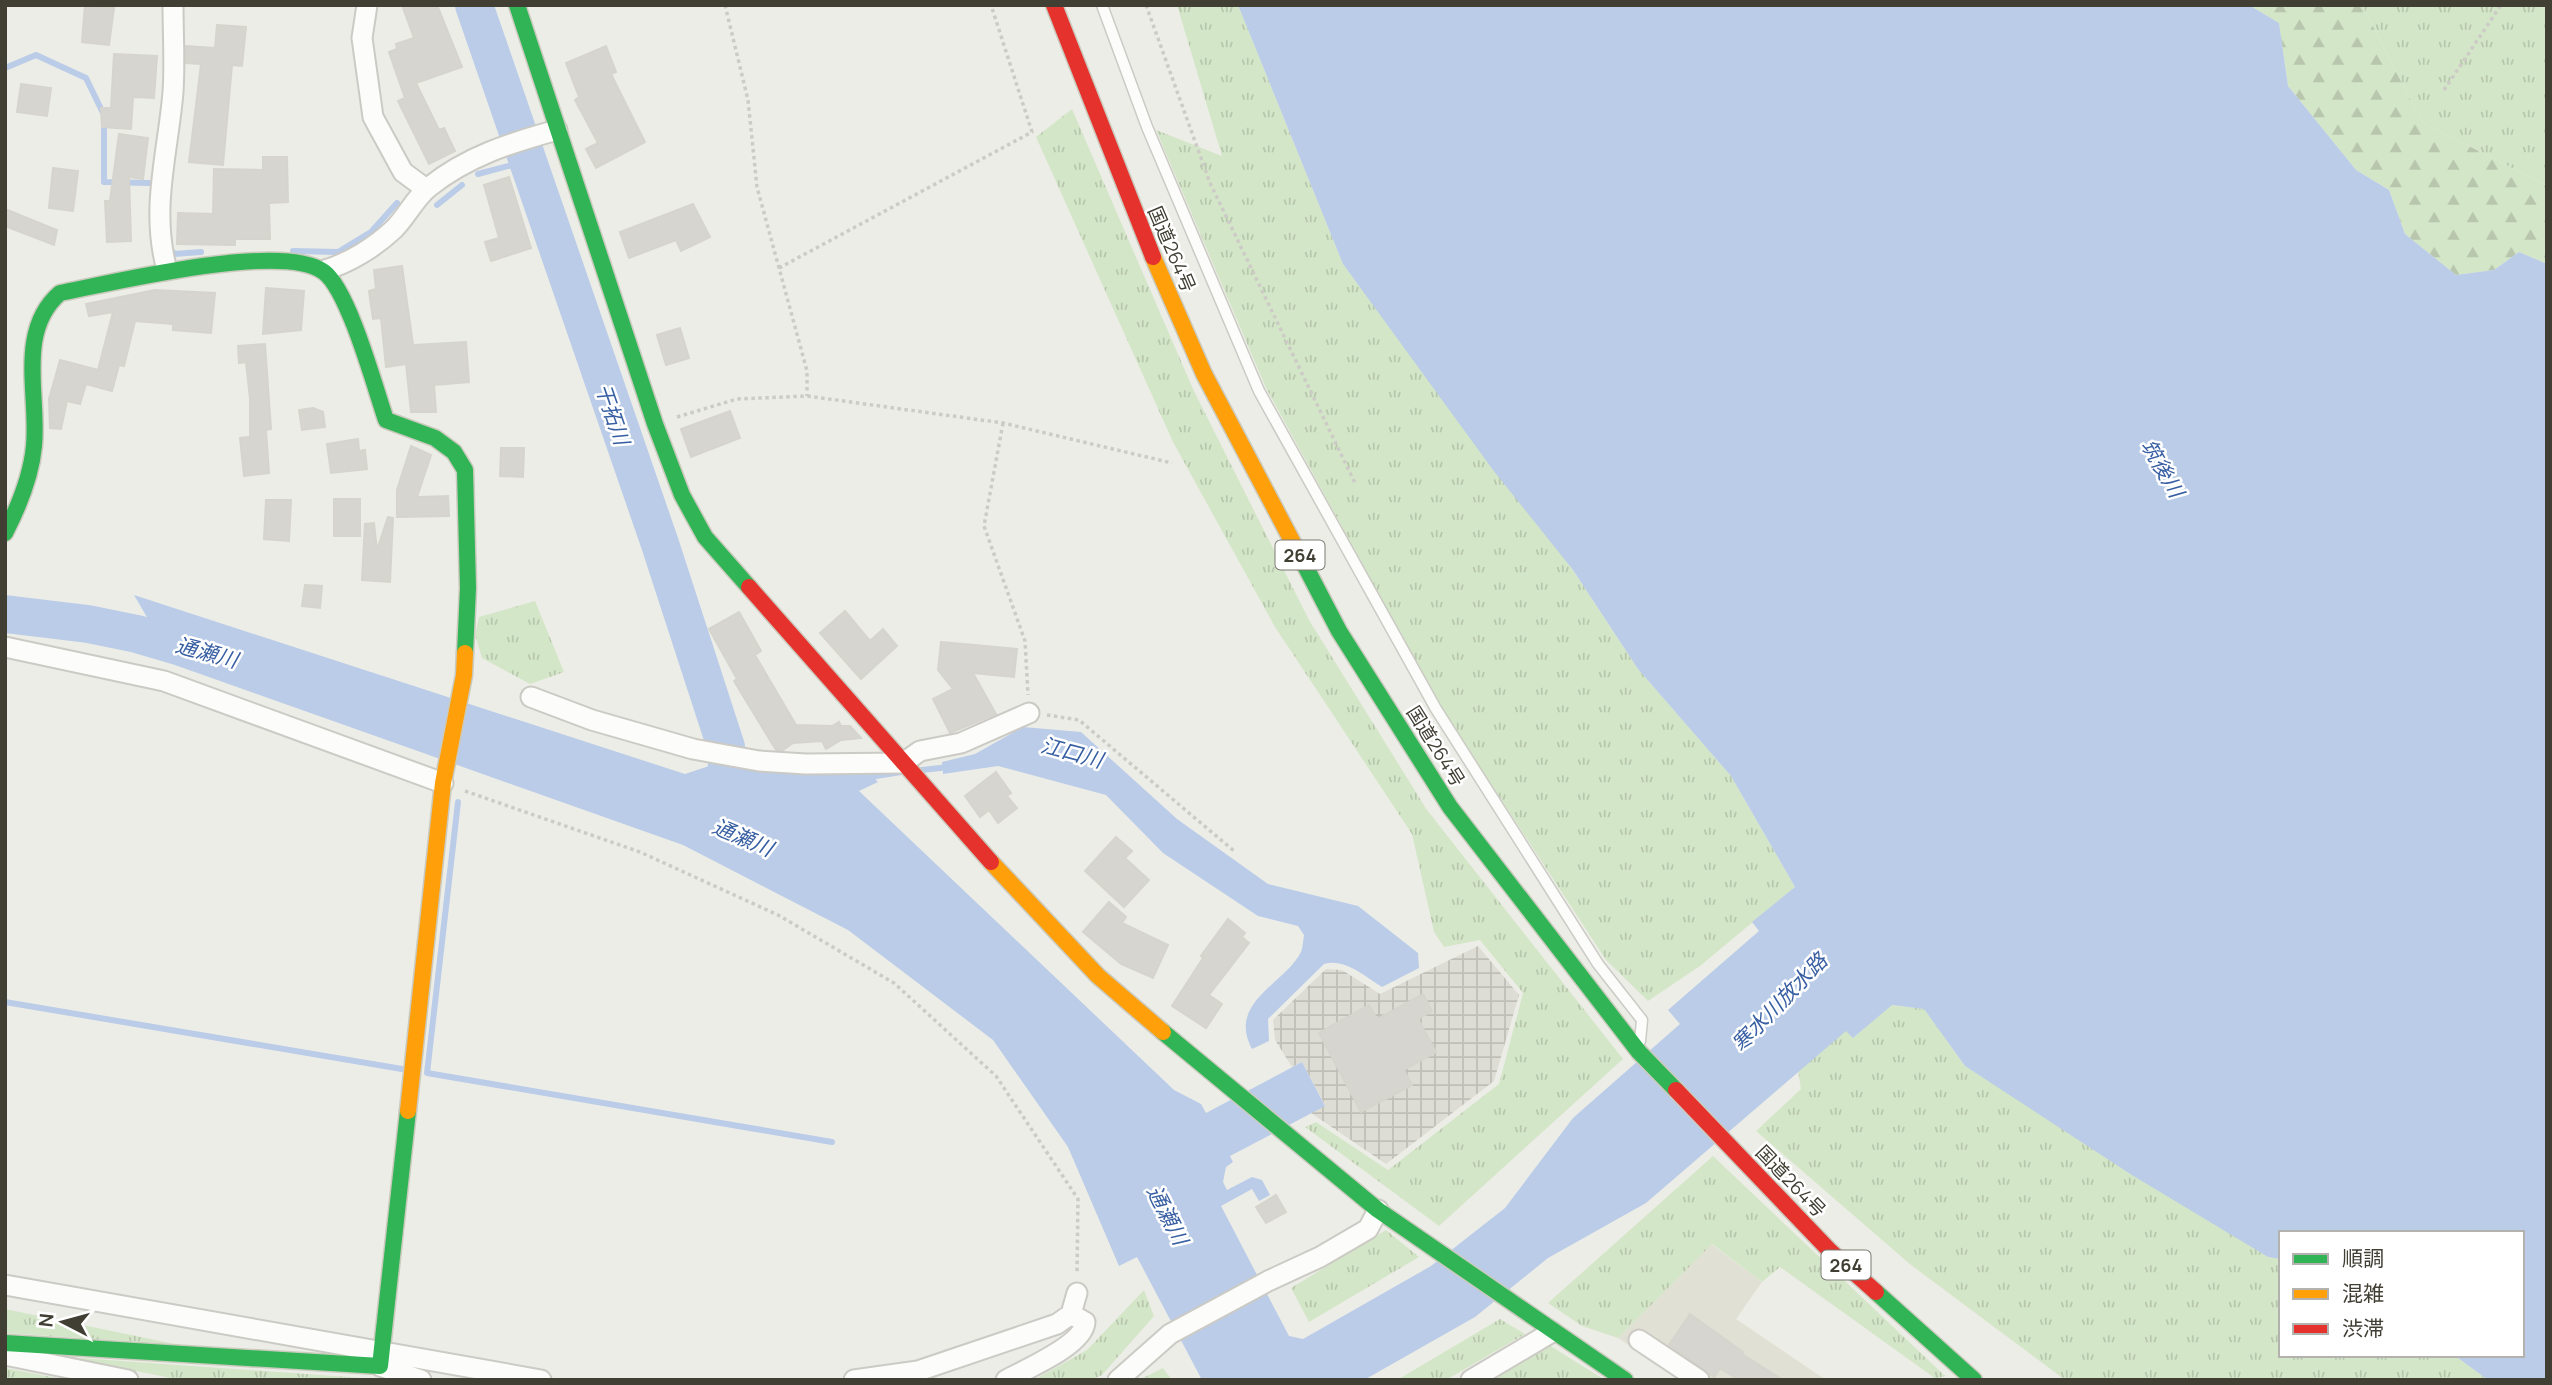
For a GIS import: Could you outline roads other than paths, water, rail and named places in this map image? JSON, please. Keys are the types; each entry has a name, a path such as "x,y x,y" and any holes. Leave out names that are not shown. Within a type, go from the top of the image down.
{"main road":[{"path":"517,5 655,424 682,495 705,537 918,780 1098,976 1233,1093 1386,1216 1625,1380"},
{"name":"国道264号","path":"1055,5 1138,224 1204,374 1339,631 1450,807 1639,1052 1830,1251 1974,1380"},
{"path":"5,533 28,474 34,449 32,367 39,322 51,298 60,293 212,263 283,263 314,266 325,270 337,291 386,420 435,438 454,452 465,470 468,588 461,688 444,779 380,1360 308,1364 5,1343"}],"street":[{"path":"167,270 160,245 158,199 173,91 173,5"},
{"path":"367,5 362,38 373,117 403,172 426,190"},
{"path":"325,270 346,264 394,229 426,190 461,162 557,130"},
{"path":"5,647 164,681 444,779"},
{"path":"531,697 592,720 680,746 760,761 903,763 920,751 961,743 1029,713"},
{"path":"1118,1380 1170,1334 1268,1281 1320,1257 1386,1216"},
{"path":"5,1285 380,1360 541,1380"},
{"path":"854,1380 918,1371 1057,1324 1071,1314 1077,1293"},
{"path":"1006,1380 1075,1341 1085,1329 1085,1322 1071,1314"},
{"path":"1471,1380 1547,1329"},
{"path":"1639,1340 1699,1380"},
{"path":"5,1355 128,1380"},
{"path":"380,1360 421,1380"}],"lane":[{"path":"1102,5 1147,127 1259,391 1436,709 1598,964 1642,1020 1639,1052"}],"water":[{"path":"1238,5 2249,5 2279,23 2288,86 2356,170 2389,190 2405,234 2456,275 2494,270 2519,252 2547,264 2547,1380 2488,1380 2457,1357 2524,1357 2524,1231 2279,1231 2279,1259 2268,1257 2132,1175 1965,1066 1924,1009 1892,1005 1853,1038 1846,1031 1646,1203 1548,1258 1475,1317 1364,1380 1202,1380 1137,1257 1119,1266 1068,1147 993,1040 848,930 683,845 175,665 134,595 685,774 712,765 748,767 771,773 862,765 878,782 859,791 1174,1090 1201,1104 1206,1113 1302,1062 1325,1106 1230,1156 1233,1162 1226,1167 1223,1182 1227,1190 1252,1177 1262,1180 1270,1195 1259,1201 1252,1189 1221,1206 1289,1336 1303,1339 1431,1266 1505,1208 1573,1118 1680,1024 1668,1010 1759,931 1752,922 1795,887 1731,776 1638,669 1573,570 1493,470 1343,264"},
{"path":"1023,727 1081,732 1177,819 1268,884 1358,906 1418,953 1419,968 1382,987 1347,966 1324,964 1268,1019 1269,1041 1252,1049 1246,1033 1247,1019 1252,1006 1293,964 1301,952 1304,935 1298,926 1258,916 1163,853 1106,795 998,766 943,774 942,762 975,754"}],"waterway":[{"name":"干拓川","path":"474,5 660,544 726,747 723,796"},
{"path":"5,68 36,55 86,78 104,115 104,182 149,183"},
{"path":"478,174 527,161"},
{"path":"437,205 462,185"},
{"path":"293,251 338,252 371,232 397,203"},
{"path":"169,247 174,254 201,252"},
{"name":"通瀬川","path":"5,614 88,624 137,634 212,656"},
{"name":"江口川","path":"922,770 949,767"},
{"name":"江口川","path":"863,778 901,772"},
{"path":"458,802 427,1073 832,1142"},
{"path":"5,1002 402,1069"}],"water label":[{"name":"筑後川","path":"2163,468"},
{"name":"寒水川放水路","path":"1779,1002"}]}
